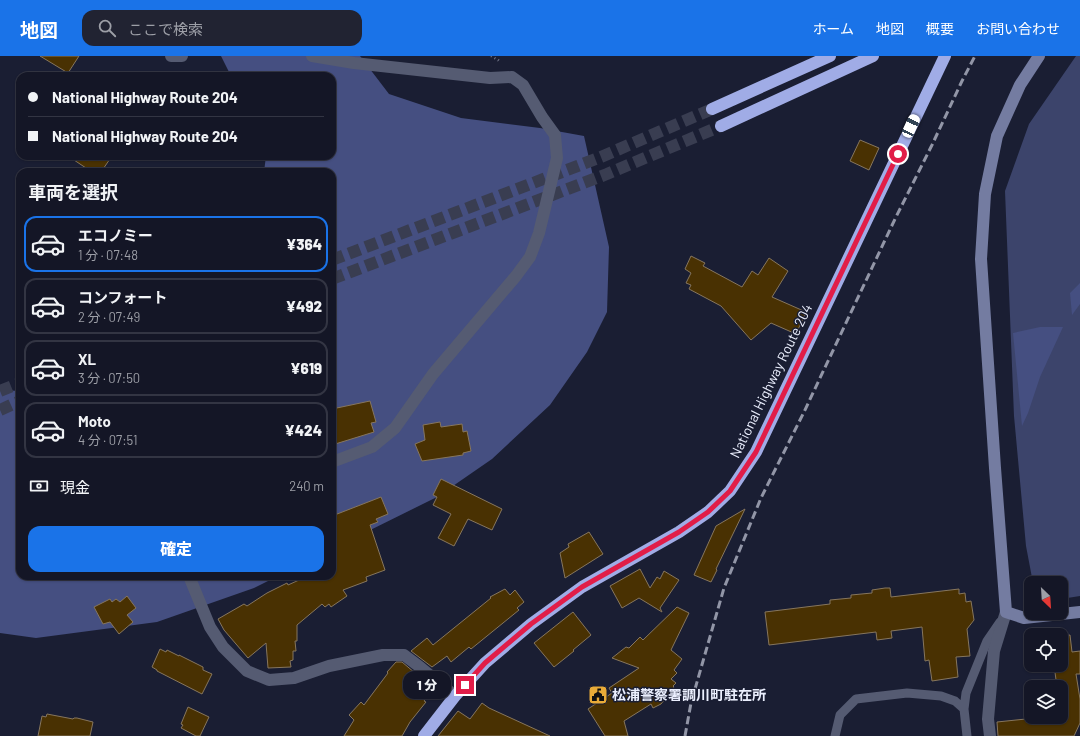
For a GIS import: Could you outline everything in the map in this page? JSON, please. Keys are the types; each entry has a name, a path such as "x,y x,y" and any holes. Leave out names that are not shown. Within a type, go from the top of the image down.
{"highway":[{"path":"712,109 830,56"},
{"path":"721,126 873,56"},
{"name":"National Highway Route 204","path":"424,736 455,696 485,663 531,624 582,587 679,532 708,512 730,491 756,452 945,56"}],"street":[{"path":"171,56 182,56"},
{"path":"312,56 354,63 490,78 512,77 524,85 542,117 555,135 557,158 539,233 530,257 516,276 433,374 395,428 372,447 336,460"},
{"path":"990,736 988,719 994,651 1006,612 981,259 985,194 997,136 1020,85 1039,56"},
{"path":"191,580 210,627 223,647 247,670 269,680 294,678 329,666 383,655 404,655 455,696"},
{"path":"1006,612 1024,618 1080,612"}],"lane":[{"path":"967,736 964,709 966,693 987,641 1006,612"},
{"path":"835,736 840,715 856,699 907,693 941,696 954,701 964,709"}],"shaded area":[{"path":"221,56 360,56 389,94 461,118 540,128 584,136 609,247 607,312 587,352 550,405 492,459 437,497 336,547 336,168 264,168 266,160 336,160 336,72 229,72"},
{"path":"1076,56 1080,56 1080,596 1068,598 1068,576 1032,576 1026,546 1014,416 1005,191 1029,124"},
{"path":"1080,283 1080,304 1072,315 1070,293"},
{"path":"1040,327 1063,327 1040,377 1022,426 1013,333"},
{"path":"0,390 16,391 16,580 270,580 254,588 157,622 36,638 0,633"}],"building":[{"path":"40,56 79,56 69,72"},
{"path":"860,140 879,148 869,170 850,161"},
{"path":"74,160 109,160 104,168 86,168"},
{"path":"691,256 705,263 703,266 742,287 752,271 758,275 769,258 788,271 772,297 806,312 796,334 771,323 751,340 721,306 689,289 691,285 686,283 691,273 685,269"},
{"path":"370,401 376,422 371,423 374,432 336,444 336,408"},
{"path":"440,422 441,427 462,424 463,432 467,431 471,451 463,453 463,455 422,461 415,444 425,440 423,425"},
{"path":"441,479 502,509 492,530 468,519 454,546 438,538 451,514 433,505 437,497 433,495"},
{"path":"381,497 388,514 376,519 378,522 370,525 385,570 366,577 367,581 343,590 347,596 331,607 329,604 325,607 322,604 297,625 297,641 295,641 296,651 293,651 293,660 290,661 291,667 268,668 266,643 248,658 224,630 218,619 244,604 247,606 267,593 287,583 288,585 299,580 336,580 336,514"},
{"path":"745,509 711,582 694,575 716,526"},
{"path":"589,532 603,554 565,578 560,553 569,547 568,544"},
{"path":"640,569 650,588 657,577 660,579 664,571 679,580 660,608 662,612 639,598 622,608 610,586"},
{"path":"890,588 891,597 959,589 959,594 965,593 966,602 971,601 974,620 967,629 970,656 956,657 958,677 932,681 929,660 925,661 922,627 891,631 892,638 877,640 876,632 769,645 765,612 830,604 830,600 851,598 851,595 872,593 872,590"},
{"path":"505,589 510,595 515,590 524,602 517,608 519,610 471,649 469,647 451,662 447,656 432,667 411,651 427,638 433,645 491,598 490,597"},
{"path":"127,596 136,608 127,615 133,622 119,634 110,622 103,624 94,607 110,599 112,602 116,599 120,602"},
{"path":"677,607 689,613 671,650 682,659 674,670 677,673 671,679 676,683 673,686 674,687 661,704 653,708 651,704 624,721 628,736 605,736 588,709 612,693 609,688 639,668 612,658 626,647 629,648 640,637 643,640"},
{"path":"573,612 591,635 554,667 534,643"},
{"path":"1068,635 1070,635 1072,652 1080,651 1080,674 1076,674 1080,699 1080,723 1074,736 998,736 997,722 1024,719 1024,724 1068,724 1068,680 1056,680 1055,672 1068,672"},
{"path":"160,649 179,655 203,667 203,670 212,674 202,694 152,667"},
{"path":"396,662 402,662 434,689 424,701 426,702 410,722 402,736 344,736 354,720 349,715 361,702 364,705 388,673 387,672"},
{"path":"482,703 489,708 550,736 438,736 458,711 470,719"},
{"path":"188,707 209,717 200,736 196,736 181,728 183,725 181,724"},
{"path":"47,714 93,722 90,736 38,736 42,716 46,717"}],"tunnel":[{"path":"336,258 601,157 712,109"},
{"path":"336,277 607,174 721,126"},
{"path":"0,391 16,385"},
{"path":"0,410 16,403"}],"railway":[{"path":"685,736 691,703 724,588 761,498 804,412 895,219 975,56"}],"place":[{"name":"松浦警察署調川町駐在所","path":"598,695"}],"route":[{"path":"465,685 485,663 531,624 582,587 679,532 708,512 730,491 756,452 898,154"}]}
